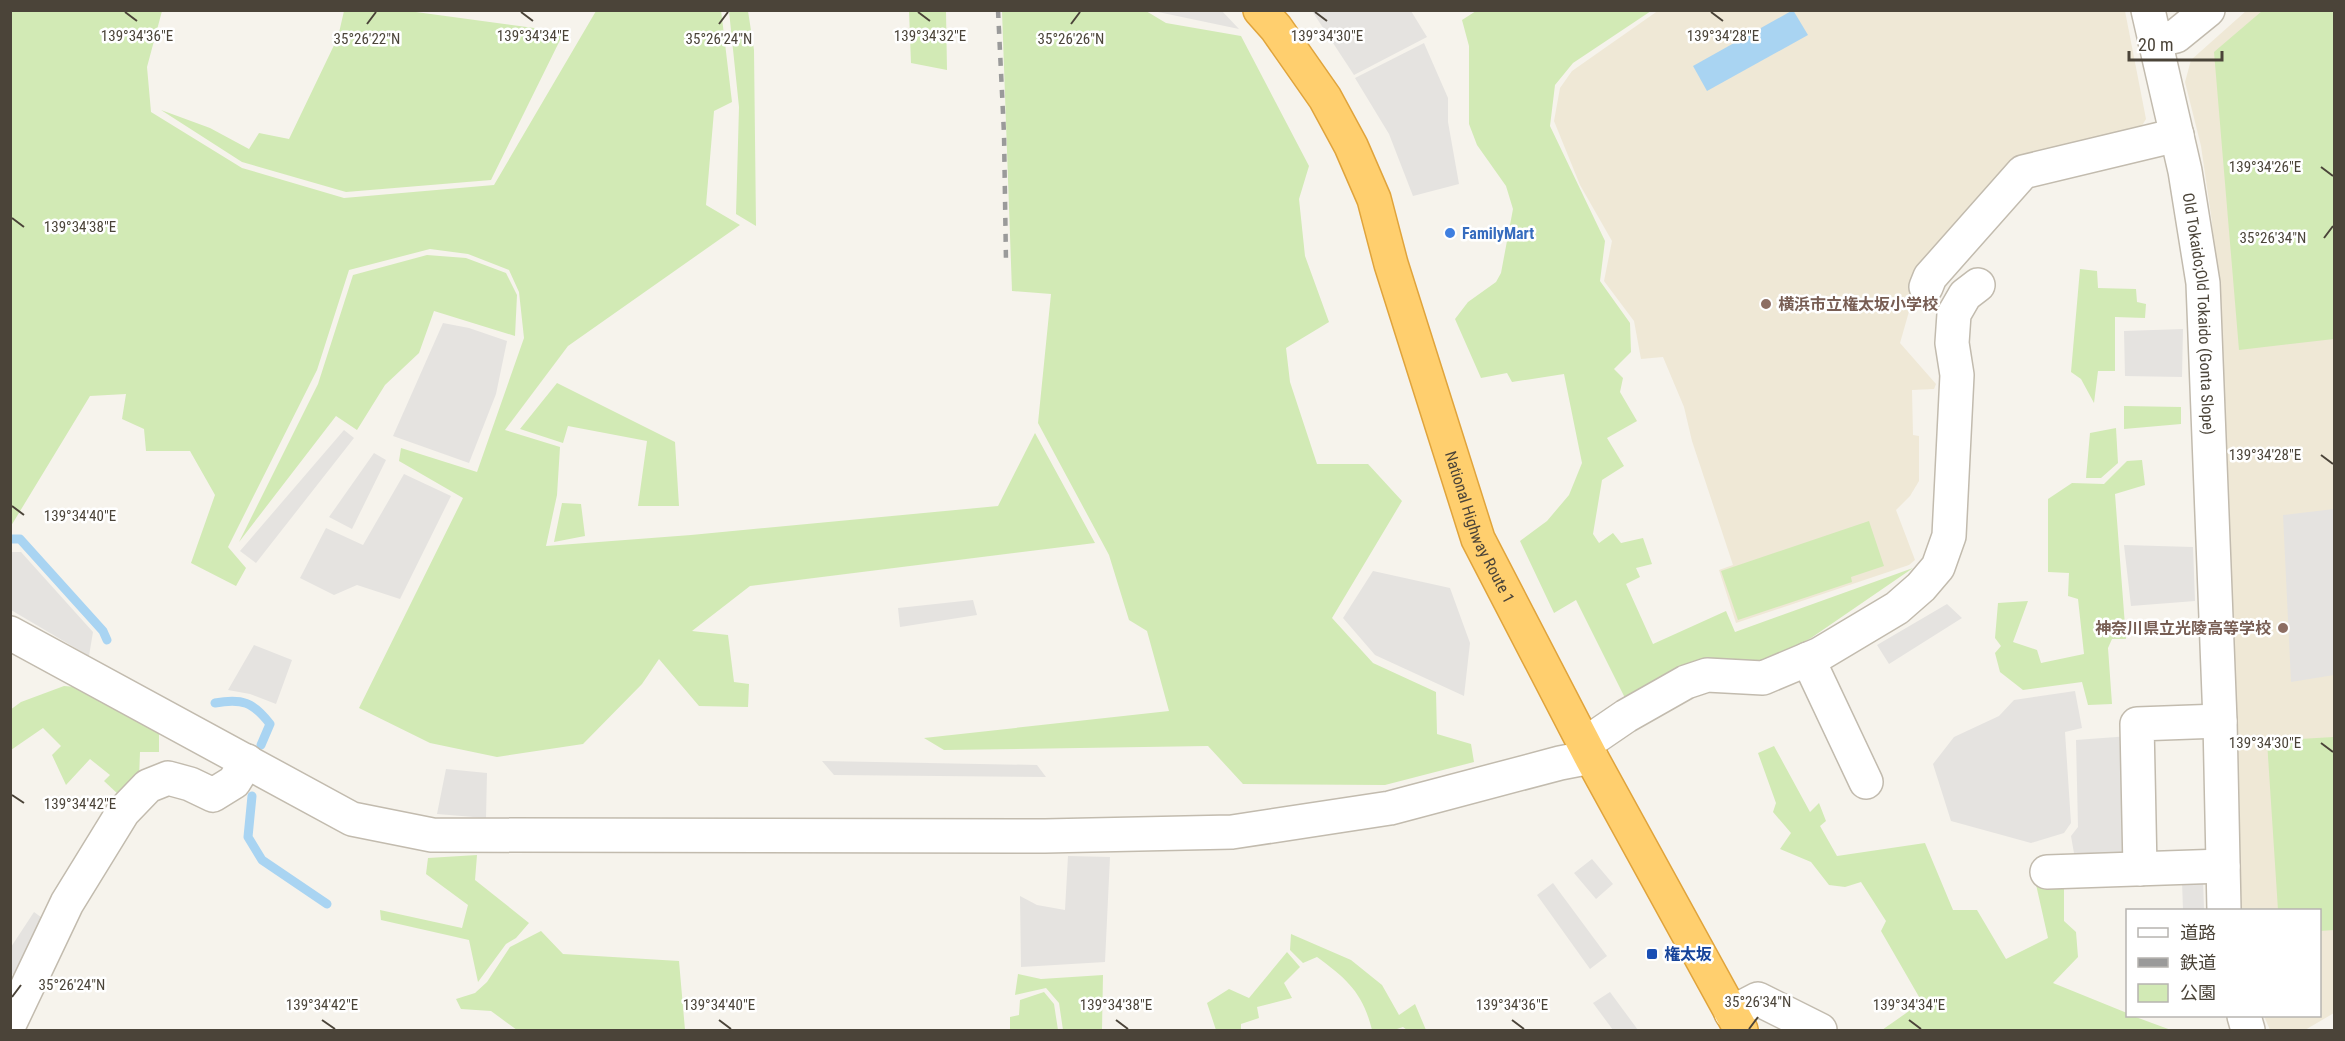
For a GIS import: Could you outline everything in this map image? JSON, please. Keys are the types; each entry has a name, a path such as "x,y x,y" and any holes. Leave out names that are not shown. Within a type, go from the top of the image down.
{"highway":[{"name":"National Highway Route 1","path":"1260,10 1276,28 1325,98 1351,146 1374,199 1391,264 1478,539 1588,750 1736,1022"}],"street":[{"path":"2151,26 2176,36 2208,10"},
{"name":"Old Tokaido;Old Tokaido (Gonta Slope)","path":"2151,26 2177,135 2203,283 2220,721 2224,909"},
{"path":"1926,287 1930,278 2023,172 2177,135"},
{"path":"10,633 352,819 432,835 1045,836 1243,830 1390,808 1560,763 1588,750 1626,716 1686,682 1707,675 1763,678 1808,659 1861,631 1897,608 1921,587 1938,567 1950,536 1949,368 1954,314 1965,295 1978,285"},
{"path":"1808,659 1866,782"},
{"path":"2140,869 2137,724 2220,721"},
{"path":"10,1023 68,903 123,812 148,786 168,778 190,784 213,795 234,782 247,761"},
{"path":"2047,872 2223,866"},
{"path":"1736,1022 1758,999 1820,1030"}],"shaded area":[{"name":"横浜市立権太坂小学校","path":"1659,10 2125,11 2146,119 2141,127 2021,157 1916,287 1900,343 1936,384 1934,389 1912,390 1913,435 1919,436 1919,481 1910,496 1896,510 1915,560 1909,565 1736,623 1719,570 1733,565 1692,441 1684,407 1663,357 1641,359 1634,321 1604,281 1612,241 1580,185 1554,121 1560,88 1572,71"},
{"path":"1156,11 1222,11 1239,29 1158,12"},
{"path":"1312,11 1411,11 1427,37 1354,75"},
{"name":"神奈川県立光陵高等学校","path":"2246,11 2334,11 2334,1013 2305,1030 2270,1030 2264,1017 2321,1017 2321,909 2240,909 2238,775 2212,222 2201,146 2185,82 2191,60"},
{"path":"1424,43 1448,98 1448,122 1459,184 1413,196 1389,134 1355,78"},
{"path":"443,323 469,328 507,341 496,394 469,463 393,436"},
{"path":"2183,329 2182,377 2125,376 2124,331"},
{"path":"344,430 354,438 256,563 240,551"},
{"path":"374,453 386,460 352,529 329,517"},
{"path":"404,474 451,496 400,599 357,585 334,595 300,578 326,528 363,545"},
{"path":"2334,509 2334,675 2291,682 2283,515"},
{"path":"2124,545 2193,547 2195,601 2131,606"},
{"path":"11,552 21,552 93,632 89,656 11,610"},
{"path":"1373,571 1450,588 1470,643 1464,696 1375,655 1343,618"},
{"path":"973,600 977,615 900,627 898,608"},
{"path":"1947,604 1962,618 1889,664 1877,645"},
{"path":"254,645 292,660 276,704 250,694 228,690"},
{"path":"2075,691 2082,728 2065,732 2071,823 2064,833 2031,843 1951,821 1933,764 1954,737 1999,716 2014,700"},
{"path":"2130,736 2133,856 2075,859 2071,836 2078,827 2076,740"},
{"path":"822,761 1037,765 1046,777 834,775"},
{"path":"446,769 487,773 486,818 437,814"},
{"path":"1068,856 1110,857 1105,962 1021,967 1020,896 1037,905 1065,910"},
{"path":"1592,859 1613,884 1596,899 1574,873"},
{"path":"2203,878 2204,909 2183,909 2182,881"},
{"path":"1553,883 1607,956 1590,969 1537,895"},
{"path":"34,912 49,923 14,976 11,973 11,947"},
{"path":"1610,992 1638,1030 1613,1030 1593,1003"}],"green space":[{"path":"721,10 732,102 714,111 706,205 740,225 568,346 505,430 560,447 557,495 546,546 691,535 998,506 1035,433 1095,543 750,586 692,631 728,635 734,682 749,684 748,707 699,706 659,659 642,684 583,744 497,757 430,743 359,708 463,498 399,461 401,448 477,472 524,338 519,292 509,270 468,254 430,249 349,270 317,370 228,547 246,568 236,586 191,563 215,495 190,451 146,451 144,429 122,419 126,394 90,396 11,526 11,11 162,11 147,67 151,112 242,168 344,198 494,185 596,11"},
{"path":"344,11 416,12 564,32 491,180 346,192 242,162 161,110 210,128 249,149 259,133 289,139 338,37"},
{"path":"729,11 748,11 754,50 756,226 736,214 739,107"},
{"path":"909,11 946,11 947,70 911,63"},
{"path":"1002,11 1146,11 1166,23 1241,36 1309,166 1299,199 1305,256 1329,322 1286,348 1290,382 1317,464 1368,464 1402,501 1332,618 1373,663 1436,692 1437,734 1471,744 1474,762 1385,785 1243,784 1208,746 944,750 924,738 1169,711 1147,631 1129,620 1109,555 1038,423 1051,294 1012,291"},
{"path":"1476,11 1651,11 1573,63 1555,85 1550,126 1605,241 1600,281 1630,323 1631,352 1614,369 1623,378 1620,392 1637,421 1607,438 1624,466 1602,480 1593,534 1599,543 1613,533 1621,543 1643,538 1652,564 1636,568 1640,577 1626,584 1653,644 1726,611 1735,632 1913,568 1811,638 1751,671 1629,706 1576,600 1554,613 1520,541 1547,521 1569,495 1582,463 1564,374 1512,382 1507,373 1481,378 1455,319 1468,302 1496,282 1501,273 1513,209 1506,186 1477,145 1469,124 1469,46 1462,20"},
{"path":"2262,11 2334,11 2334,339 2239,350 2214,52"},
{"path":"427,255 466,258 506,273 517,295 515,336 434,311 419,353 385,385 357,430 336,416 239,542 318,384 353,275"},
{"path":"2080,269 2097,271 2098,288 2136,289 2137,302 2146,304 2145,318 2115,317 2115,371 2098,371 2094,403 2081,379 2071,372"},
{"path":"557,383 675,442 679,506 638,506 647,441 568,426 563,443 520,429"},
{"path":"2124,406 2181,407 2181,424 2124,429"},
{"path":"2116,428 2118,463 2101,478 2086,478 2090,433"},
{"path":"2142,460 2145,485 2115,494 2126,639 2112,639 2108,648 2112,704 2088,705 2082,682 2023,690 2000,672 1995,653 2001,646 1995,638 1998,603 2028,601 2013,642 2037,650 2041,663 2084,654 2078,599 2068,596 2069,573 2048,572 2048,499 2072,483 2104,484 2127,461"},
{"path":"562,503 581,504 585,536 554,542"},
{"path":"1869,521 1884,566 1851,577 1852,582 1738,620 1721,571"},
{"path":"64,686 100,689 159,723 159,752 140,752 139,779 119,795 104,781 110,775 90,759 66,785 52,755 61,746 43,728 11,750 10,710 21,702"},
{"path":"2334,737 2334,930 2321,931 2321,909 2278,909 2267,741"},
{"path":"1774,746 1810,812 1819,803 1826,821 1820,826 1837,856 1925,843 1953,910 1977,910 2006,959 2048,938 2035,880 2064,883 2064,921 2076,932 2078,957 2053,983 2126,1013 2126,1017 2136,1017 2171,1030 1882,1030 1922,1002 1881,931 1886,921 1861,882 1845,887 1829,885 1811,862 1780,849 1791,833 1773,812 1776,803 1758,753"},
{"path":"477,855 475,880 529,923 516,938 506,944 478,982 469,940 381,920 380,910 462,928 468,905 426,874 428,858"},
{"path":"541,931 563,954 679,961 685,1030 517,1030 491,1011 461,1009 456,999 475,993 487,982 510,947"},
{"path":"1291,934 1351,960 1382,985 1399,1015 1415,1004 1426,1030 1407,1030 1403,1027 1394,1030 1372,1030 1359,996 1337,972 1317,957 1303,963 1290,950"},
{"path":"1287,952 1300,967 1284,983 1292,998 1257,1007 1259,1018 1241,1024 1241,1030 1216,1030 1207,1003 1229,989 1249,998"},
{"path":"1018,974 1041,979 1103,975 1102,1030 1063,1030 1059,1003 1046,988 1015,995"},
{"path":"1044,992 1054,1004 1058,1030 1010,1030 1010,1017 1019,1015 1020,1000"}],"water":[{"path":"1793,10 1808,35 1707,91 1693,66"}],"waterway":[{"path":"10,539 20,539 103,631 107,640"},
{"path":"215,703 233,701 246,703 258,711 270,724 261,745"},
{"path":"252,796 248,837 262,860 327,904"}],"railway":[{"path":"998,10 1004,134 1006,262"}],"place":[{"name":"FamilyMart","path":"1450,233"},
{"name":"横浜市立権太坂小学校","path":"1766,304"},
{"name":"神奈川県立光陵高等学校","path":"2283,628"},
{"name":"権太坂","path":"1652,954"}]}
